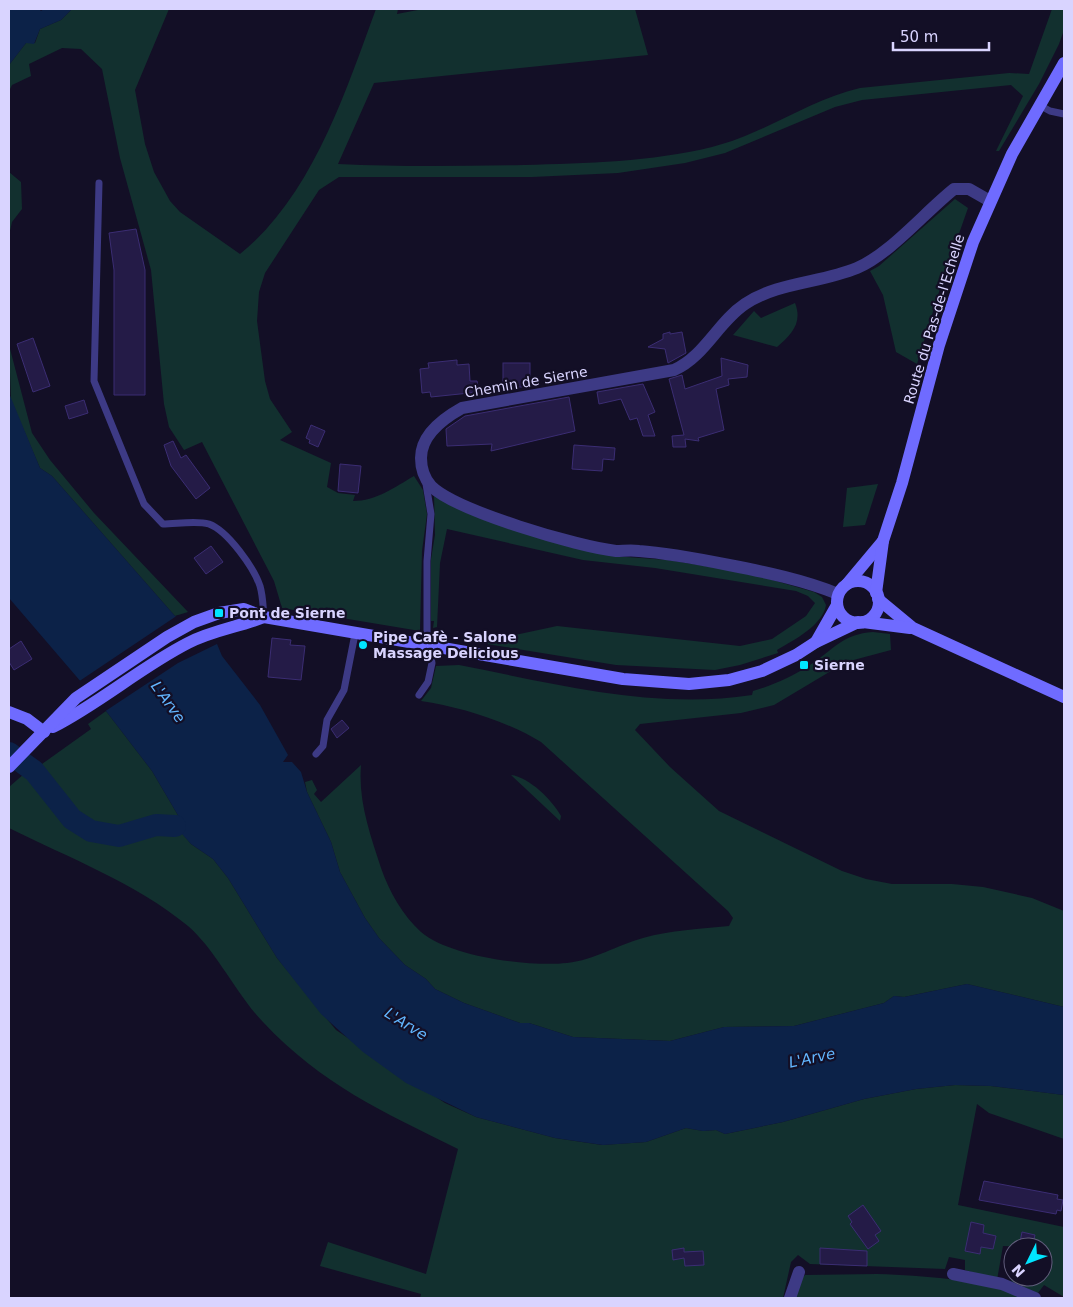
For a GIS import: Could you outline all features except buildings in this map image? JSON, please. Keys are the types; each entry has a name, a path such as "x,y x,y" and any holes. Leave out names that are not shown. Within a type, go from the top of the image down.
{"main road":[{"name":"Route du Pas-de-l'Echelle","path":"877,596 883,541 902,483 956,289 990,201 1012,154 1064,63"},
{"name":"Route du Pas-de-l'Echelle","path":"816,642 841,594 883,541"},
{"path":"913,628 860,622 844,617 841,594 863,582 913,628 1064,697"},
{"path":"860,622 875,614 877,596"},
{"name":"Route du Pas-de-l'Echelle","path":"44,732 76,698 149,648 181,629 213,615 244,609 259,616 355,634 623,680 689,684 729,680 762,671 796,656 816,642 860,622"},
{"name":"Route du Pas-de-l'Echelle","path":"44,732 86,710 145,669 202,636 259,616"},
{"path":"9,712 28,719 44,732 9,766"}],"street":[{"name":"Chemin de Sierne","path":"423,474 421,455 429,437 443,420 462,408 674,370 698,354 744,305 786,287 836,275 865,264 954,189 969,188 990,201"},
{"path":"423,474 434,489 452,500 524,527 616,550 679,555 739,567 776,575 841,594"},
{"path":"790,1298 799,1272"},
{"path":"953,1274 1002,1284 1035,1298"}],"lane":[{"path":"1041,106 1050,111 1064,114"},
{"path":"100,183 94,381 144,504 162,524 208,524 220,531 232,542 256,577 263,597 259,616"},
{"path":"419,695 430,674 432,663 426,633 427,561 431,502 423,474"},
{"path":"316,754 323,746 327,720 344,690 355,634"}],"green space":[{"path":"72,9 169,9 135,90 145,144 154,172 170,201 180,212 240,254 265,230 287,203 306,173 338,108 376,9 398,9 397,14 423,9 635,9 648,55 374,83 338,164 431,166 548,164 619,161 689,152 712,147 750,134 822,100 860,88 1009,73 1029,74 1052,9 1064,9 1064,30 1039,84 999,151 996,151 1023,96 1011,85 862,100 835,107 725,153 685,163 618,173 532,177 339,177 319,190 265,273 259,292 257,321 265,381 270,399 292,432 280,440 331,463 327,487 338,493 355,495 353,501 370,499 385,493 414,476 423,490 427,514 422,551 420,631 282,608 274,581 202,442 184,450 169,427 164,404 151,270 120,158 102,69 81,49 62,48 29,64 31,76 12,85 9,91 9,65 26,43 35,43 40,29 61,20"},
{"path":"9,172 21,182 22,209 12,222 9,235"},
{"path":"955,199 968,208 942,282 917,364 896,352 883,295 870,271 879,266"},
{"path":"795,303 798,317 797,323 787,338 777,347 733,335 754,311 761,318"},
{"path":"9,345 32,433 50,460 94,513 188,612 175,616 52,476 40,468 11,400"},
{"path":"878,484 865,525 843,527 847,488"},
{"path":"434,495 613,556 668,560 748,573 814,592 822,597 826,605 824,612 814,625 799,637 777,650 778,653 740,665 715,670 616,665 462,640 464,634 488,638 506,637 557,626 740,646 772,639 806,616 815,603 808,596 796,591 655,568 583,560 447,529 440,563 437,627 433,628 434,621 431,621 431,559 435,535"},
{"path":"863,633 890,634 891,650 846,662 774,705 741,713 640,724 635,730 670,767 719,811 842,871 866,879 892,884 952,884 983,887 1032,898 1064,911 1064,1007 967,984 904,997 894,996 884,1003 794,1026 724,1027 670,1041 573,1037 529,1023 520,1023 464,1003 435,989 426,979 405,965 379,938 365,918 340,872 331,842 307,792 305,782 312,780 317,790 314,794 321,802 361,765 363,804 373,843 388,885 397,903 414,926 434,941 451,948 470,954 512,962 567,963 587,959 654,935 729,926 733,918 728,911 541,742 498,721 452,707 421,701 431,688 436,666 459,665 605,693 678,699 715,699 752,695 753,691 782,680 803,669 846,639"},
{"path":"106,711 152,771 179,817 176,826 191,844 213,859 228,878 277,958 336,1030 445,1103 476,1117 555,1138 602,1145 646,1142 686,1128 703,1131 716,1130 725,1134 783,1122 864,1099 916,1089 955,1085 991,1086 1064,1095 1064,1139 989,1113 977,1104 958,1205 1064,1227 1064,1297 1047,1287 1053,1287 1053,1237 1003,1237 997,1280 965,1270 965,1260 949,1257 945,1269 810,1264 798,1255 791,1262 783,1298 420,1298 421,1294 320,1266 328,1242 426,1274 458,1149 378,1109 331,1080 308,1063 263,1022 244,999 208,947 188,926 168,911 124,884 9,828 9,787 32,767 35,769 91,729 88,724"},
{"path":"511,775 525,780 539,790 557,810 561,816 560,821"},
{"path":"877,1274 934,1277 972,1283 1027,1298 795,1298 798,1283 805,1275"},
{"path":"1024,1287 1042,1287 1038,1293"}],"water":[{"path":"9,9 39,9 41,11 44,9 72,9 61,20 40,29 34,44 26,43 9,65"},
{"name":"L'Arve","path":"9,393 40,468 52,476 175,616 217,644 222,656 260,705 288,755 283,762 292,762 301,772 307,792 331,842 340,872 365,918 379,938 405,965 426,979 435,989 464,1003 520,1023 529,1023 573,1037 670,1041 724,1027 794,1026 884,1003 894,996 904,997 967,984 1064,1007 1064,1095 991,1086 955,1085 916,1089 864,1099 783,1122 725,1134 716,1130 703,1131 686,1128 646,1142 603,1145 555,1138 476,1117 406,1083 363,1052 321,1014 277,958 228,878 213,859 191,844 175,826 179,817 152,771 106,711 9,598"}],"pier":[{"name":"Pont de Sierne","path":"178,615 219,643 178,663 104,712 78,682"}],"waterway":[{"path":"9,753 34,771 72,819 91,831 119,836 156,825 175,826"}],"place":[{"name":"Pont de Sierne","path":"219,613"},
{"name":"Pipe Cafè - Salone Massage Delicious","path":"363,645"},
{"name":"Sierne","path":"804,665"}]}
